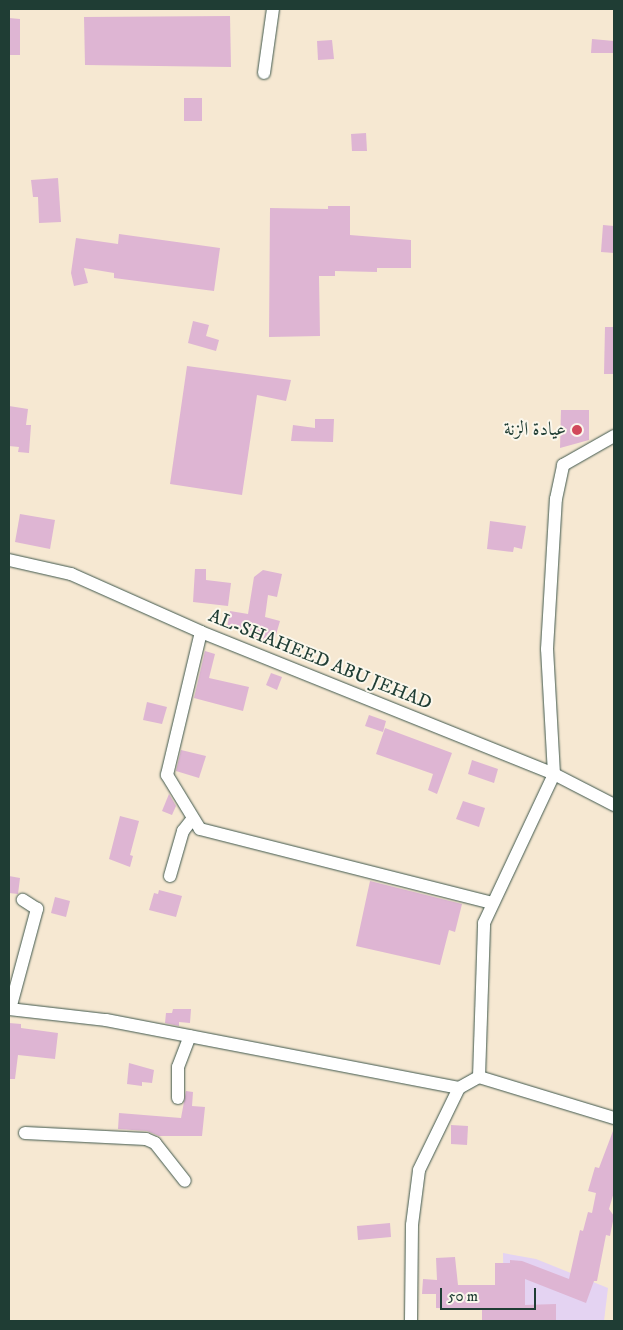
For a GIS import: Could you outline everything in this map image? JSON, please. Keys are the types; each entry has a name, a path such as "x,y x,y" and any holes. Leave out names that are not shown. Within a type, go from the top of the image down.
{"street":[{"path":"264,73 273,9"},
{"path":"480,1077 484,923 554,774 547,649 556,499 563,465 614,436"},
{"name":"AL-SHAHEED ABU JEHAD","path":"9,560 71,574 202,632 554,774 614,805"},
{"path":"202,632 167,775 200,829 492,903"},
{"path":"170,876 183,831 193,818"},
{"path":"24,900 37,909 10,1009 106,1020 459,1088"},
{"path":"178,1098 178,1068 190,1036"},
{"path":"411,1321 412,1225 419,1170 459,1088 480,1077 614,1118"},
{"path":"25,1133 146,1139 155,1143 185,1181"}],"shaded area":[{"path":"503,1253 536,1259 608,1288 604,1321 504,1321"}],"building":[{"path":"230,16 231,67 85,65 84,17"},
{"path":"9,18 20,19 20,55 9,55"},
{"path":"592,39 614,41 614,53 591,53"},
{"path":"332,40 334,59 318,60 317,41"},
{"path":"184,98 202,98 202,121 184,121"},
{"path":"366,133 367,151 352,151 351,134"},
{"path":"58,178 61,222 39,223 38,197 33,197 31,180"},
{"path":"328,206 350,206 350,235 411,240 411,268 377,268 377,272 335,271 335,276 319,276 320,336 269,337 270,208 328,209"},
{"path":"603,225 614,226 614,253 601,252"},
{"path":"119,234 220,248 214,291 114,278 114,273 84,268 88,283 74,286 71,273 76,238 118,244"},
{"path":"193,321 209,325 206,336 219,340 216,351 188,343"},
{"path":"605,327 614,327 614,374 604,374"},
{"path":"187,366 291,380 286,401 257,395 242,495 170,484"},
{"path":"9,406 28,409 26,425 31,425 29,453 18,452 19,447 9,446"},
{"path":"561,410 589,410 589,440 560,448"},
{"path":"315,419 334,419 333,442 291,441 293,425 315,428"},
{"path":"20,514 55,520 50,549 15,542"},
{"path":"490,521 526,526 522,549 514,547 513,552 487,549"},
{"path":"195,569 206,569 206,580 231,583 228,606 193,602"},
{"path":"263,570 282,574 277,597 268,595 265,617 280,621 273,645 248,637 250,632 227,628 230,611 248,614 254,577"},
{"path":"205,651 215,654 209,678 249,687 243,711 194,698"},
{"path":"271,673 282,677 277,690 266,685"},
{"path":"147,702 167,707 162,724 143,720"},
{"path":"369,715 386,721 383,732 365,726"},
{"path":"385,728 452,753 437,794 428,790 433,774 376,754"},
{"path":"181,750 206,756 199,778 176,771"},
{"path":"472,760 498,769 494,783 468,774"},
{"path":"169,794 176,806 172,815 162,811"},
{"path":"463,801 485,808 479,827 456,819"},
{"path":"120,816 139,821 130,855 133,856 130,867 109,859"},
{"path":"9,876 20,878 18,894 9,893"},
{"path":"370,881 462,904 455,932 449,930 440,965 356,946"},
{"path":"159,890 182,896 176,917 149,910 154,893 158,894"},
{"path":"55,897 70,901 66,917 51,913"},
{"path":"173,1009 191,1009 190,1023 179,1022 179,1026 165,1023 166,1013 172,1013"},
{"path":"9,1023 21,1024 21,1028 58,1033 55,1059 18,1055 15,1079 9,1079"},
{"path":"129,1063 154,1070 152,1083 142,1082 142,1086 127,1084"},
{"path":"186,1091 193,1092 192,1106 205,1107 202,1136 159,1136 147,1131 118,1129 119,1113 181,1118"},
{"path":"451,1125 468,1126 467,1145 451,1144"},
{"path":"613,1131 614,1192 609,1209 614,1216 610,1236 606,1235 597,1281 594,1281 586,1303 525,1279 525,1305 556,1304 556,1321 482,1321 482,1309 436,1308 436,1294 422,1294 423,1279 437,1280 436,1258 455,1257 458,1285 495,1285 495,1263 510,1263 510,1260 522,1261 569,1279 580,1230 583,1231 588,1212 592,1213 596,1193 588,1191 595,1167 599,1168"},
{"path":"390,1223 391,1237 358,1240 357,1226"}],"place":[{"name":"عيادة الزنة","path":"577,430"}]}
